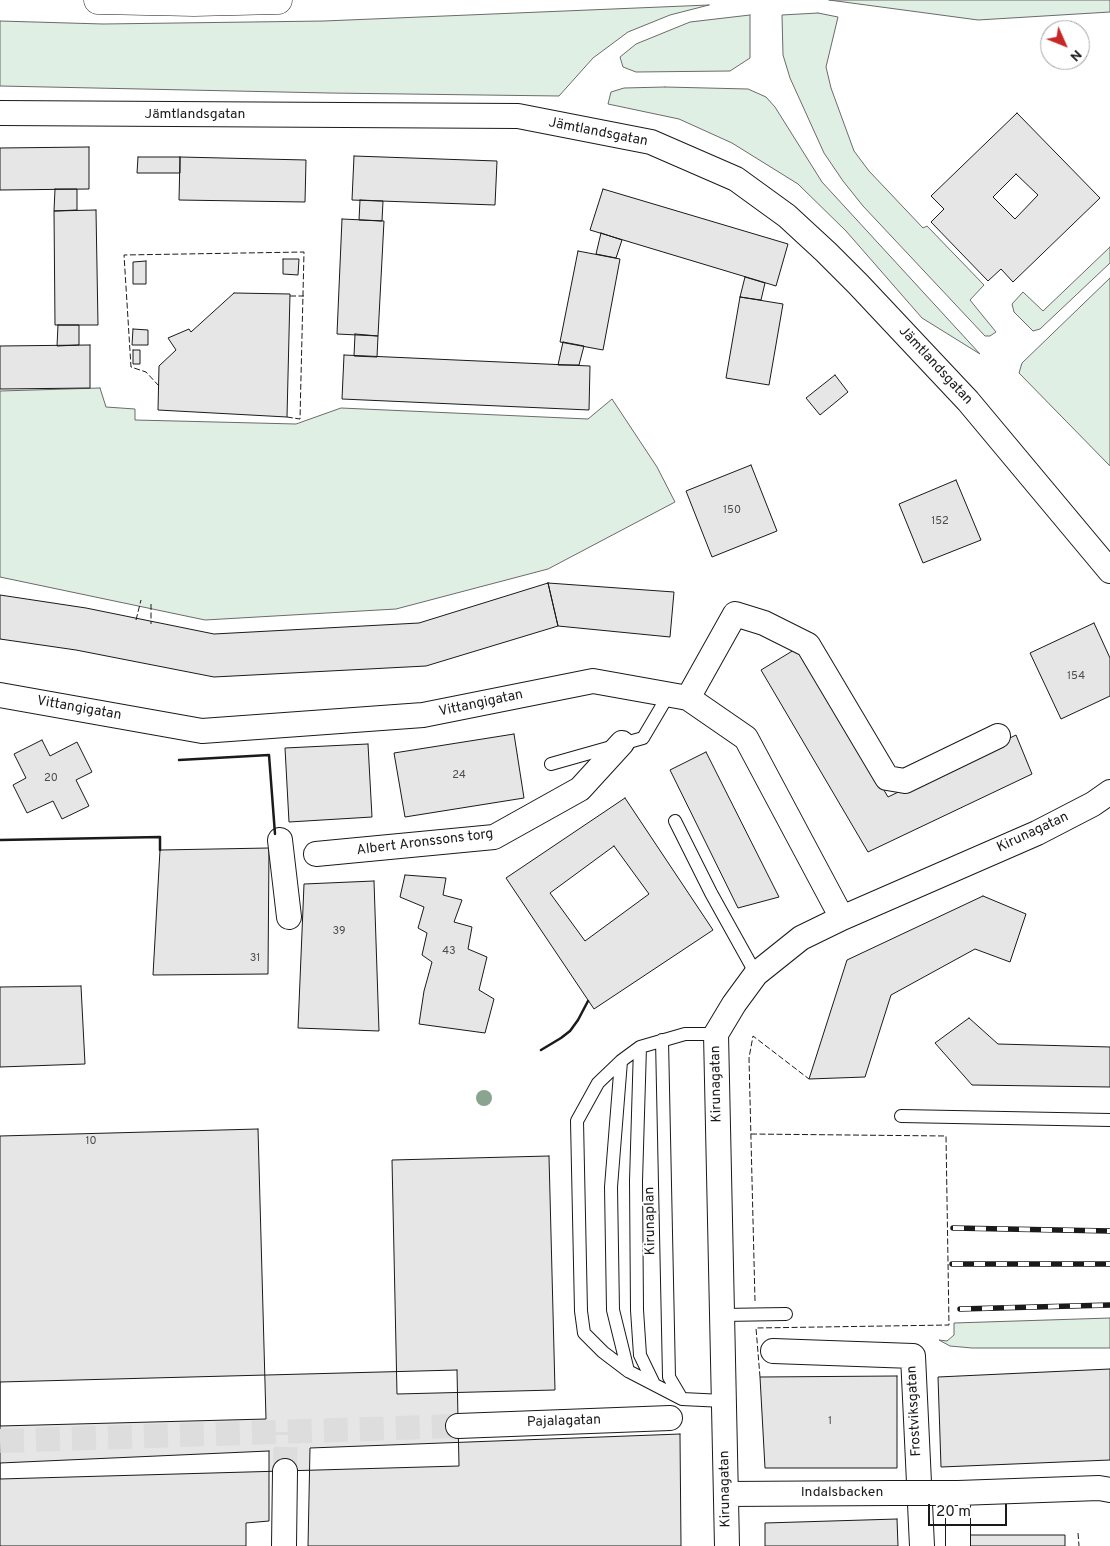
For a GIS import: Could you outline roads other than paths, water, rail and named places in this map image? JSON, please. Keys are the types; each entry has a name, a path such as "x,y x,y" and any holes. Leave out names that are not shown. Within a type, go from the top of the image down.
{"main road":[{"path":"98,0 194,2 278,0"}],"street":[{"name":"Jämtlandsgatan","path":"0,113 518,116 651,142 736,179 787,216 826,252 968,401 1110,571"},
{"path":"678,696 735,614 764,623 808,645 886,778 905,781 998,736"},
{"name":"Vittangigatan","path":"0,695 202,731 423,715 593,681 678,696 746,738 842,918"},
{"name":"Albert Aronssons torg","path":"316,854 494,837 580,789 622,743"},
{"name":"Kirunagatan","path":"727,1546 716,1034 734,1004 756,974 801,938 842,918 1037,833 1093,804 1110,792"},
{"path":"280,840 289,917"},
{"name":"Frostviksgatan","path":"772,1351 913,1356 922,1546"},
{"name":"Pajalagatan","path":"458,1426 676,1409"},
{"path":"284,1546 286,1471"},
{"name":"Indalsbacken","path":"726,1494 958,1493 1099,1488 1110,1490"},
{"path":"958,1493 958,1546"}],"lane":[{"path":"551,764 643,738 678,696"},
{"path":"675,821 711,893 756,974"},
{"path":"716,1034 685,1034 640,1047 621,1061 598,1083 577,1121 581,1291 584,1333 603,1352 628,1370 654,1384 676,1409 724,1401"},
{"name":"Kirunaplan","path":"662,1040 669,1377 676,1409"},
{"name":"Kirunaplan","path":"640,1047 636,1181 637,1310 640,1355 654,1384"},
{"path":"621,1061 611,1187 613,1310 628,1370"},
{"path":"901,1116 1110,1120"},
{"path":"722,1315 786,1314"}],"tunnel":[{"path":"0,1441 458,1426"},
{"path":"285,1471 286,1432"}],"railway":[{"path":"953,1228 1110,1231"},
{"path":"952,1264 1110,1264"},
{"path":"960,1309 1110,1305"}]}
